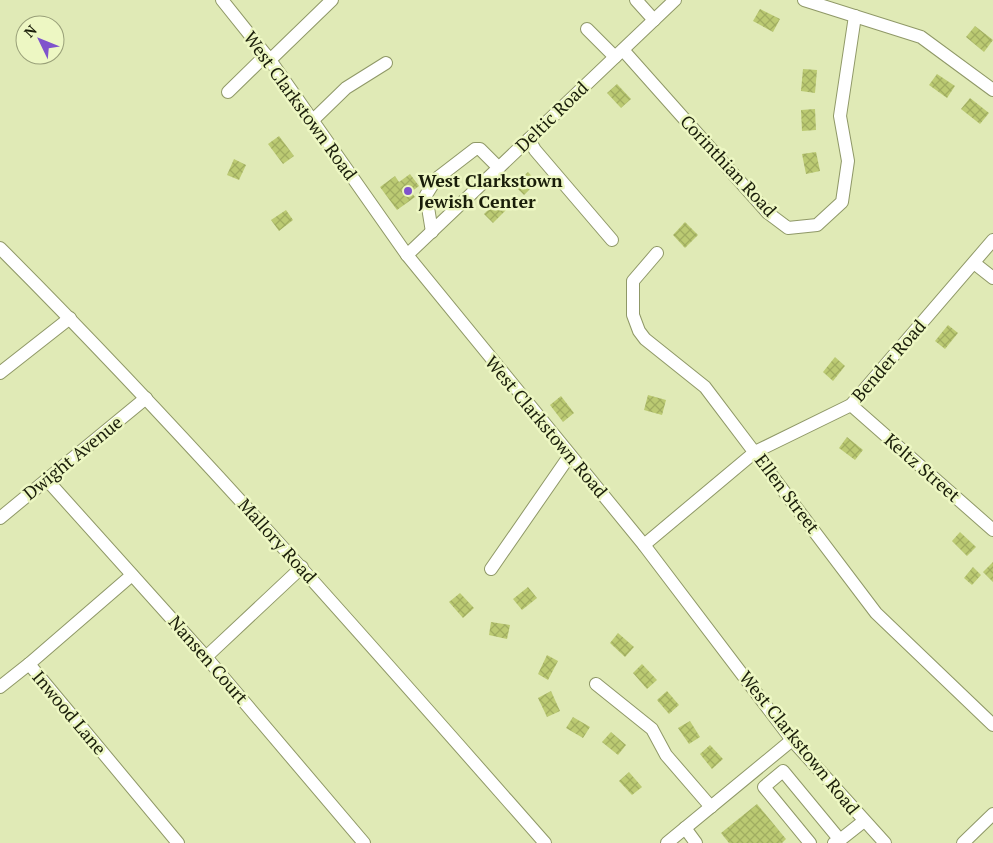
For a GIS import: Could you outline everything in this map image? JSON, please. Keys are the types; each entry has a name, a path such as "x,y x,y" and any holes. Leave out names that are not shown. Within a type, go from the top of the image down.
{"street":[{"name":"West Clarkstown Road","path":"222,0 268,57 406,256 644,545 792,740 885,843"},
{"path":"228,92 332,0"},
{"path":"636,0 654,20"},
{"name":"Deltic Road","path":"406,256 675,0"},
{"path":"804,0 921,37 993,90"},
{"name":"Corinthian Road","path":"587,29 619,53 768,213 788,228 817,225 842,202 848,161 840,116 855,16"},
{"path":"312,120 346,88 386,63"},
{"path":"529,139 535,150 612,240"},
{"path":"432,232 426,195 436,179 469,152 480,149 499,168"},
{"name":"Bender Road","path":"644,545 756,452 851,405 993,240"},
{"name":"Mallory Road","path":"0,248 146,398 302,567 545,843"},
{"name":"Ellen Street","path":"657,253 633,281 633,315 639,331 654,347 705,387 876,613 993,725"},
{"path":"974,263 993,278"},
{"path":"0,374 70,318"},
{"name":"Dwight Avenue","path":"0,518 146,398"},
{"name":"Keltz Street","path":"851,405 993,530"},
{"path":"491,569 570,455"},
{"name":"Nansen Court","path":"47,480 206,656 364,843"},
{"path":"206,656 302,567"},
{"name":"Inwood Lane","path":"132,575 28,664 178,843"},
{"path":"0,687 28,664"},
{"path":"596,684 652,729 666,755 711,807"},
{"path":"667,843 792,740"},
{"path":"810,843 764,787 783,771 837,841 864,821"},
{"path":"963,843 993,814"},
{"path":"685,828 696,843"}],"building":[{"path":"760,9 780,19 773,32 753,21"},
{"path":"975,26 993,40 984,52 966,37"},
{"path":"803,69 817,70 815,93 801,91"},
{"path":"937,74 955,86 947,98 929,85"},
{"path":"617,84 631,99 621,108 607,93"},
{"path":"970,98 989,113 980,124 961,109"},
{"path":"815,109 816,130 802,131 801,110"},
{"path":"279,136 294,156 283,164 268,144"},
{"path":"816,152 820,171 806,174 802,154"},
{"path":"234,159 246,165 239,180 227,175"},
{"path":"528,172 537,182 524,195 514,185"},
{"path":"410,174 419,186 411,192 415,197 397,210 380,187 395,176 399,182"},
{"path":"497,201 506,210 493,223 484,214"},
{"path":"286,210 293,220 279,231 271,220"},
{"path":"685,222 698,235 685,248 673,235"},
{"path":"948,325 958,333 945,349 935,341"},
{"path":"835,357 845,366 833,381 823,372"},
{"path":"648,395 666,400 662,415 644,410"},
{"path":"561,396 574,413 563,422 550,405"},
{"path":"847,437 863,450 855,460 839,448"},
{"path":"960,532 976,547 967,556 952,541"},
{"path":"993,562 993,582 983,572"},
{"path":"973,567 981,575 972,585 964,578"},
{"path":"528,587 537,598 522,610 513,599"},
{"path":"460,593 474,608 463,618 449,602"},
{"path":"491,622 510,625 507,639 489,635"},
{"path":"618,633 634,647 625,657 610,643"},
{"path":"547,655 558,661 548,680 538,674"},
{"path":"642,664 657,680 647,689 633,673"},
{"path":"551,691 560,711 547,717 538,698"},
{"path":"667,691 679,705 669,714 657,700"},
{"path":"573,717 590,727 583,738 566,728"},
{"path":"690,721 700,737 689,744 678,728"},
{"path":"611,732 626,745 618,755 602,742"},
{"path":"710,745 723,759 712,769 700,754"},
{"path":"629,772 642,787 632,795 619,781"},
{"path":"757,804 786,839 782,843 729,843 721,833"}],"place":[{"name":"West Clarkstown Jewish Center","path":"408,191"}]}
